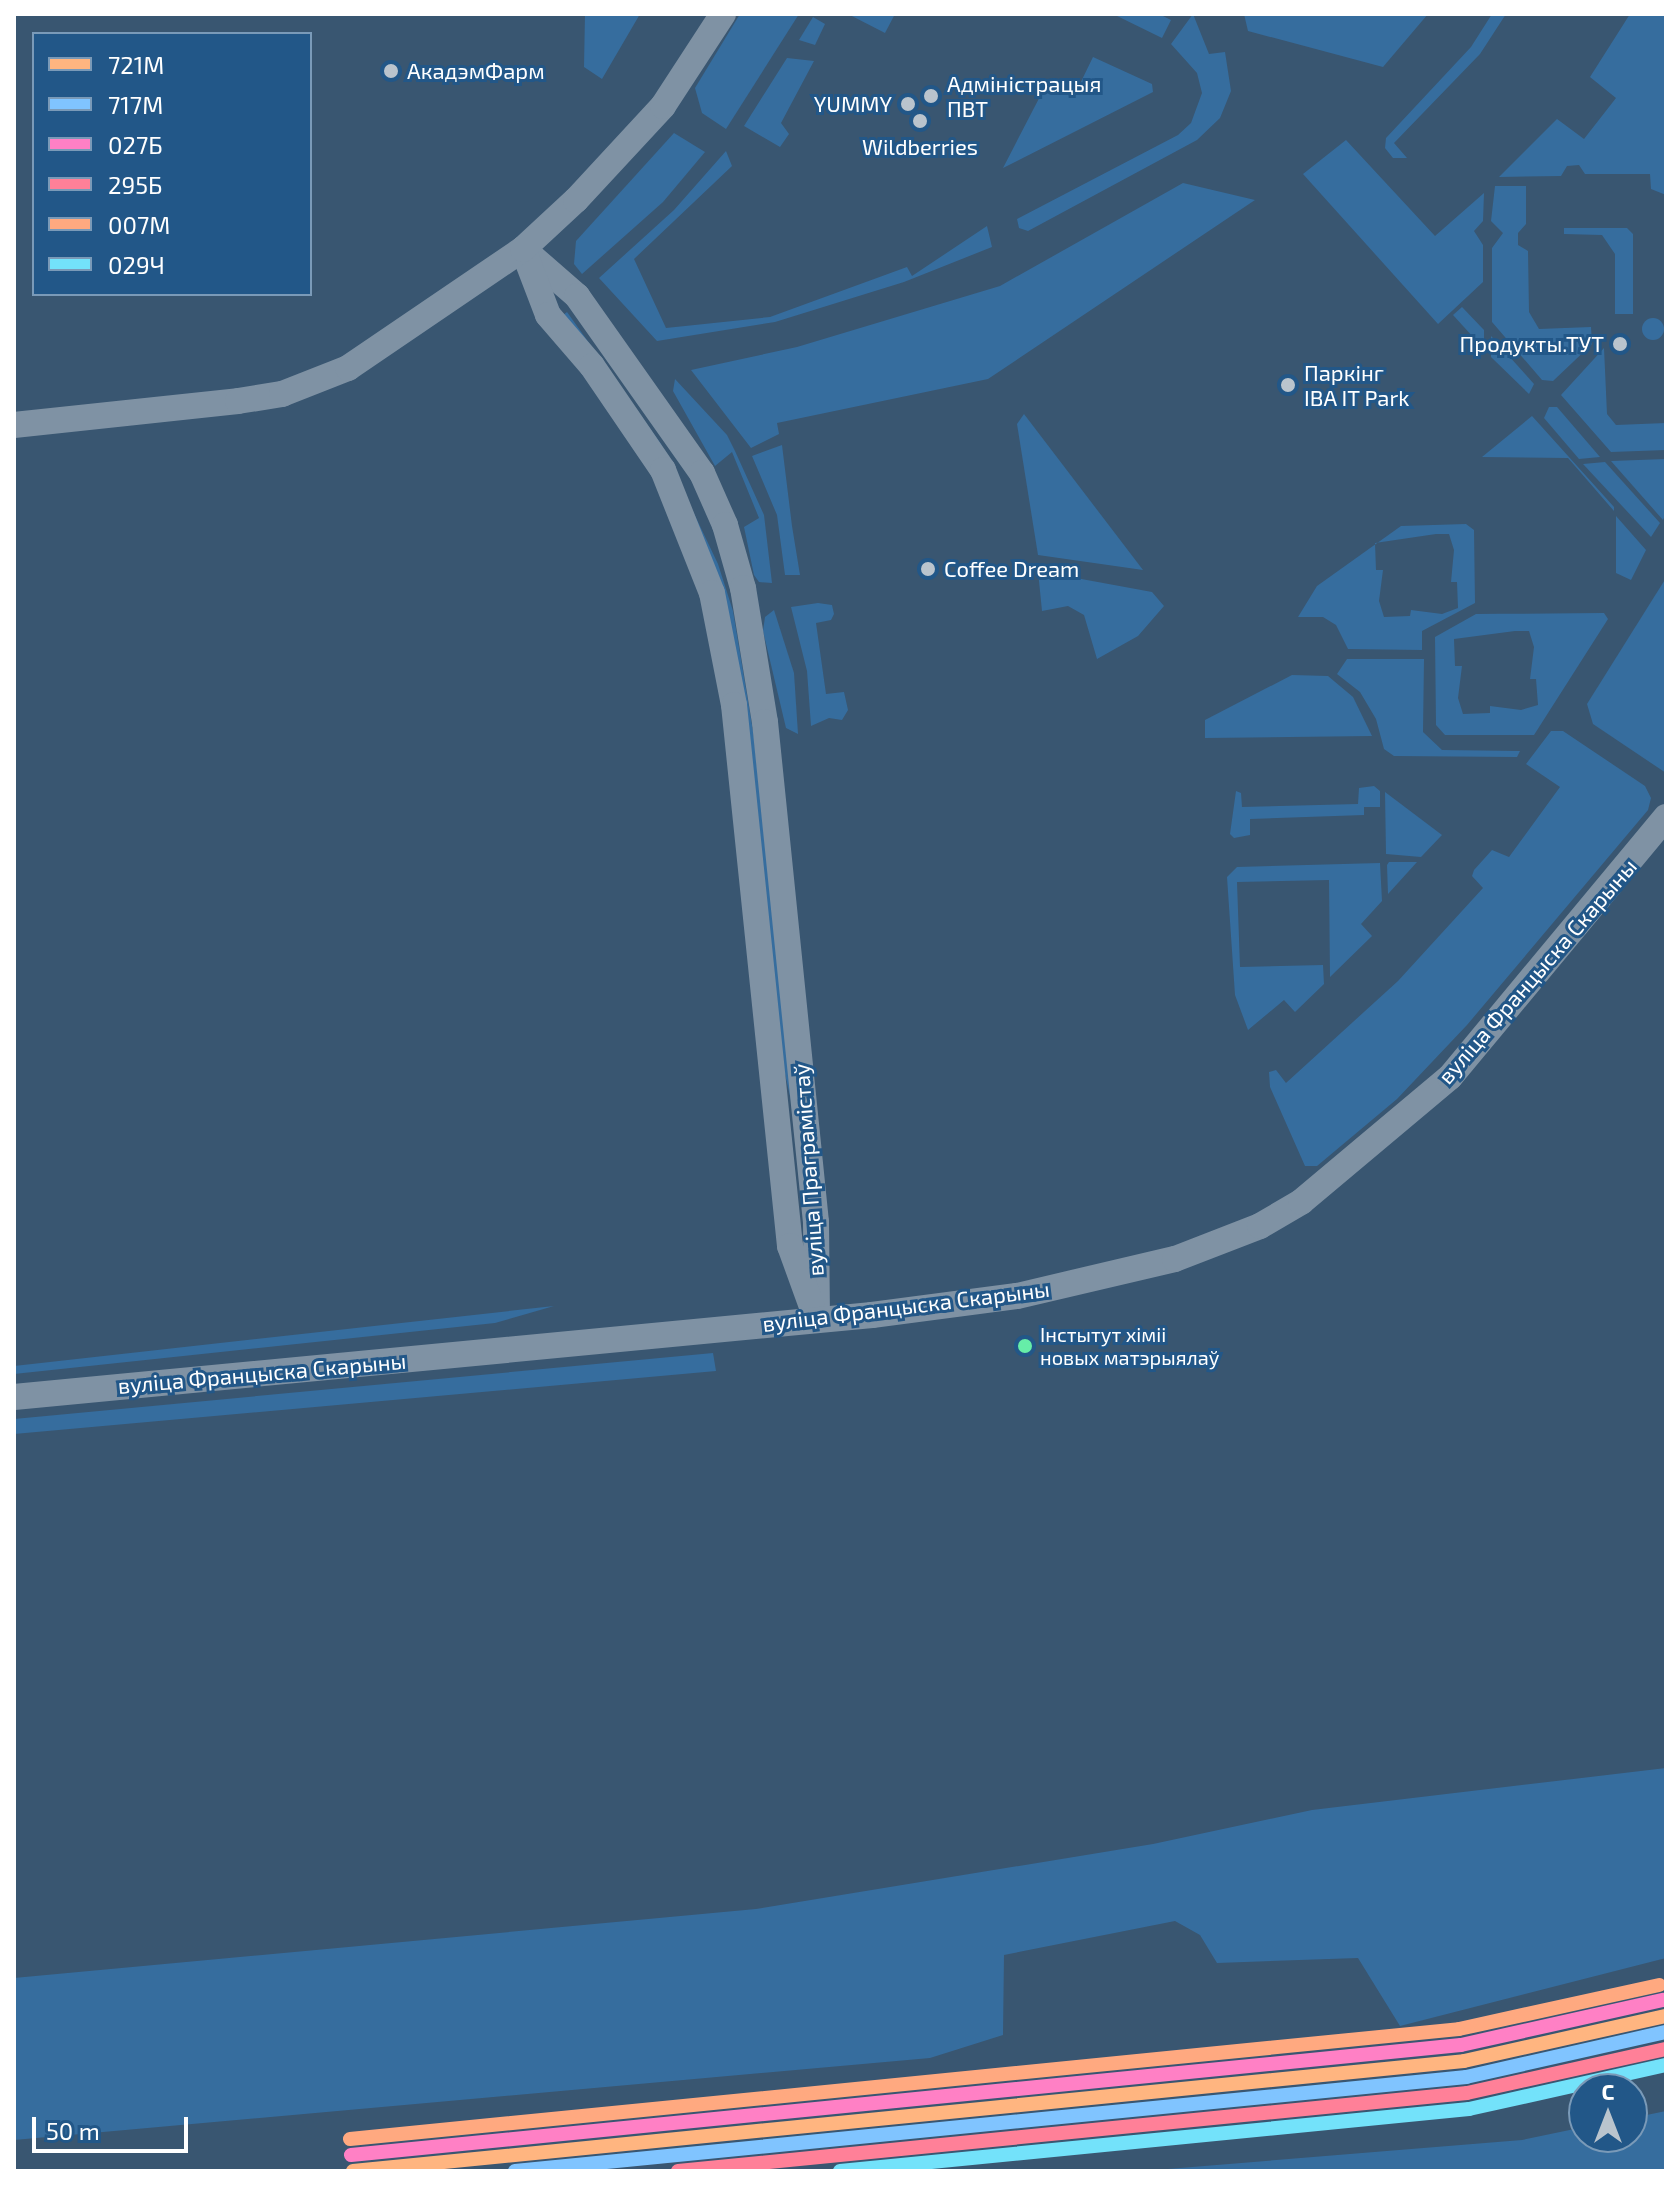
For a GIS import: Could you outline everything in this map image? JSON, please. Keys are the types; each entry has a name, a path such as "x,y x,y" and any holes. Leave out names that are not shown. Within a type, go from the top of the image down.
{"main road":[{"path":"14,425 238,401 315,383 348,368 523,249 636,140 723,14"},
{"name":"вуліца Праграмістаў","path":"523,249 548,315 592,366 663,470 712,593 734,705 790,1246 817,1320"},
{"name":"вуліца Францыска Скарыны","path":"14,1397 817,1320 1017,1296 1175,1259 1260,1226 1301,1202 1450,1077 1666,817"}],"shaded area":[{"path":"585,14 640,14 602,79 584,67"},
{"path":"740,14 799,14 726,129 702,113 695,88"},
{"path":"848,14 895,14 885,33"},
{"path":"1113,14 1159,14 1171,20 1162,38"},
{"path":"1193,14 1209,54 1225,52 1231,91 1220,118 1197,140 1028,231 1019,228 1017,219 1178,135 1191,123 1202,93 1197,73 1171,44"},
{"path":"1244,14 1428,14 1383,67 1248,31"},
{"path":"1492,14 1506,14 1480,54 1394,143 1407,158 1393,158 1385,148 1386,138 1471,47"},
{"path":"1630,14 1666,14 1666,195 1651,189 1650,174 1585,174 1579,165 1567,166 1561,176 1499,177 1557,119 1584,139 1616,98 1590,77"},
{"path":"813,17 825,24 815,45 799,40"},
{"path":"1093,57 1152,84 1153,92 1003,168 1048,81 1075,94"},
{"path":"787,58 814,61 781,123 789,134 780,147 744,126"},
{"path":"674,133 705,152 663,202 582,274 574,264 576,241"},
{"path":"1346,140 1435,236 1484,193 1483,221 1474,231 1483,245 1483,282 1438,324 1303,174"},
{"path":"726,151 732,166 634,259 666,328 770,317 907,267 912,276 987,226 992,247 904,282 775,322 657,341 599,278 674,210"},
{"path":"1183,183 1255,200 988,379 777,423 779,434 751,448 691,370 797,347 1000,286"},
{"path":"1495,186 1526,186 1526,224 1518,233 1518,245 1528,251 1529,312 1539,329 1591,327 1592,344 1553,381 1542,380 1492,322 1492,248 1503,233 1491,221"},
{"path":"1564,228 1627,228 1633,234 1633,314 1615,314 1615,254 1602,235 1564,234"},
{"path":"1462,307 1484,330 1484,349 1453,315"},
{"path":"567,312 661,444 718,564 733,611 754,737 792,1105 780,1052 728,612 562,316"},
{"path":"1649,318 1657,318 1664,329 1657,340 1649,340 1642,333 1642,325"},
{"path":"1491,336 1534,384 1529,394 1491,357"},
{"path":"1604,348 1607,414 1616,425 1666,423 1666,450 1611,452 1561,395"},
{"path":"675,379 727,435 735,451 764,515 772,583 759,582 754,575 744,527 759,518 732,452 715,466 673,391"},
{"path":"1549,407 1557,407 1600,457 1579,459 1544,418"},
{"path":"1024,414 1143,570 1038,555 1017,424"},
{"path":"1532,416 1614,507 1614,511 1568,458 1482,457"},
{"path":"782,445 800,575 785,575 777,515 752,456"},
{"path":"1666,459 1666,513 1663,520 1611,461"},
{"path":"1605,462 1660,523 1651,537 1583,464"},
{"path":"1616,516 1646,550 1631,580 1616,573"},
{"path":"1466,524 1474,530 1475,603 1422,631 1422,650 1348,649 1336,625 1323,617 1298,617 1317,586 1375,545 1376,570 1383,570 1379,601 1384,617 1410,616 1411,610 1442,614 1458,608 1457,582 1451,582 1454,550 1449,534 1378,543 1401,526"},
{"path":"1038,571 1152,592 1164,606 1138,636 1097,659 1084,615 1068,606 1042,611"},
{"path":"1666,578 1666,773 1593,724 1587,704"},
{"path":"818,603 832,605 834,614 831,620 816,623 826,694 844,692 848,710 842,720 829,718 811,726 807,671 791,607"},
{"path":"774,610 794,673 798,734 786,728 763,631 765,617"},
{"path":"1604,613 1608,619 1534,735 1445,735 1436,725 1435,637 1476,614","holes":["1529,631 1534,647 1530,679 1536,679 1538,705 1521,710 1490,706 1490,713 1463,714 1458,698 1462,666 1455,666 1454,639"]},
{"path":"1347,659 1424,659 1423,732 1442,750 1520,751 1517,757 1394,756 1384,749 1376,719 1360,692 1337,674"},
{"path":"1292,675 1328,676 1353,697 1372,736 1205,738 1205,720"},
{"path":"1551,731 1563,731 1645,786 1651,798 1648,810 1467,1025 1397,1099 1317,1166 1305,1166 1270,1087 1269,1072 1276,1070 1286,1083 1398,981 1483,888 1472,876 1492,850 1509,857 1560,787 1526,764"},
{"path":"1374,786 1380,791 1380,807 1364,807 1364,815 1250,819 1250,835 1234,838 1230,834 1236,791 1241,793 1242,807 1358,804 1359,788"},
{"path":"1385,792 1442,835 1421,857 1386,854"},
{"path":"1389,862 1417,862 1388,894 1387,865"},
{"path":"1380,863 1382,901 1361,924 1372,936 1330,977 1329,880 1237,882 1240,967 1323,965 1324,984 1295,1012 1284,1000 1248,1030 1235,995 1227,877 1237,867"},
{"path":"554,1306 495,1323 14,1374 14,1366"},
{"path":"713,1353 716,1371 14,1434 14,1419"},
{"path":"1666,1768 1666,1958 1400,2026 1358,1958 1217,1963 1200,1935 1175,1921 1004,1955 1003,2035 930,2058 14,2140 14,1978 756,1909 1153,1844 1312,1810"},
{"path":"1666,2111 1666,2171 1143,2171 1522,2140 1568,2130 1568,2153 1648,2153 1648,2115"}],"transit line":[{"name":"007М","path":"350,2139 1459,2029 1659,1985"},
{"name":"027Б","path":"351,2155 1461,2045 1663,2000"},
{"name":"721М","path":"353,2171 1464,2061 1666,2016"},
{"name":"717М","path":"515,2171 1466,2077 1666,2032"},
{"name":"295Б","path":"678,2171 1467,2093 1666,2049"},
{"name":"029Ч","path":"840,2171 1469,2109 1666,2065"}],"place":[{"name":"АкадэмФарм","path":"391,71"},
{"name":"Адміністрацыя ПВТ","path":"931,96"},
{"name":"YUMMY","path":"908,104"},
{"name":"Wildberries","path":"920,121"},
{"name":"Продукты.ТУТ","path":"1620,344"},
{"name":"Паркінг IBA IT Park","path":"1288,385"},
{"name":"Coffee Dream","path":"928,569"},
{"name":"Інстытут хіміі новых матэрыялаў","path":"1025,1346"}]}
